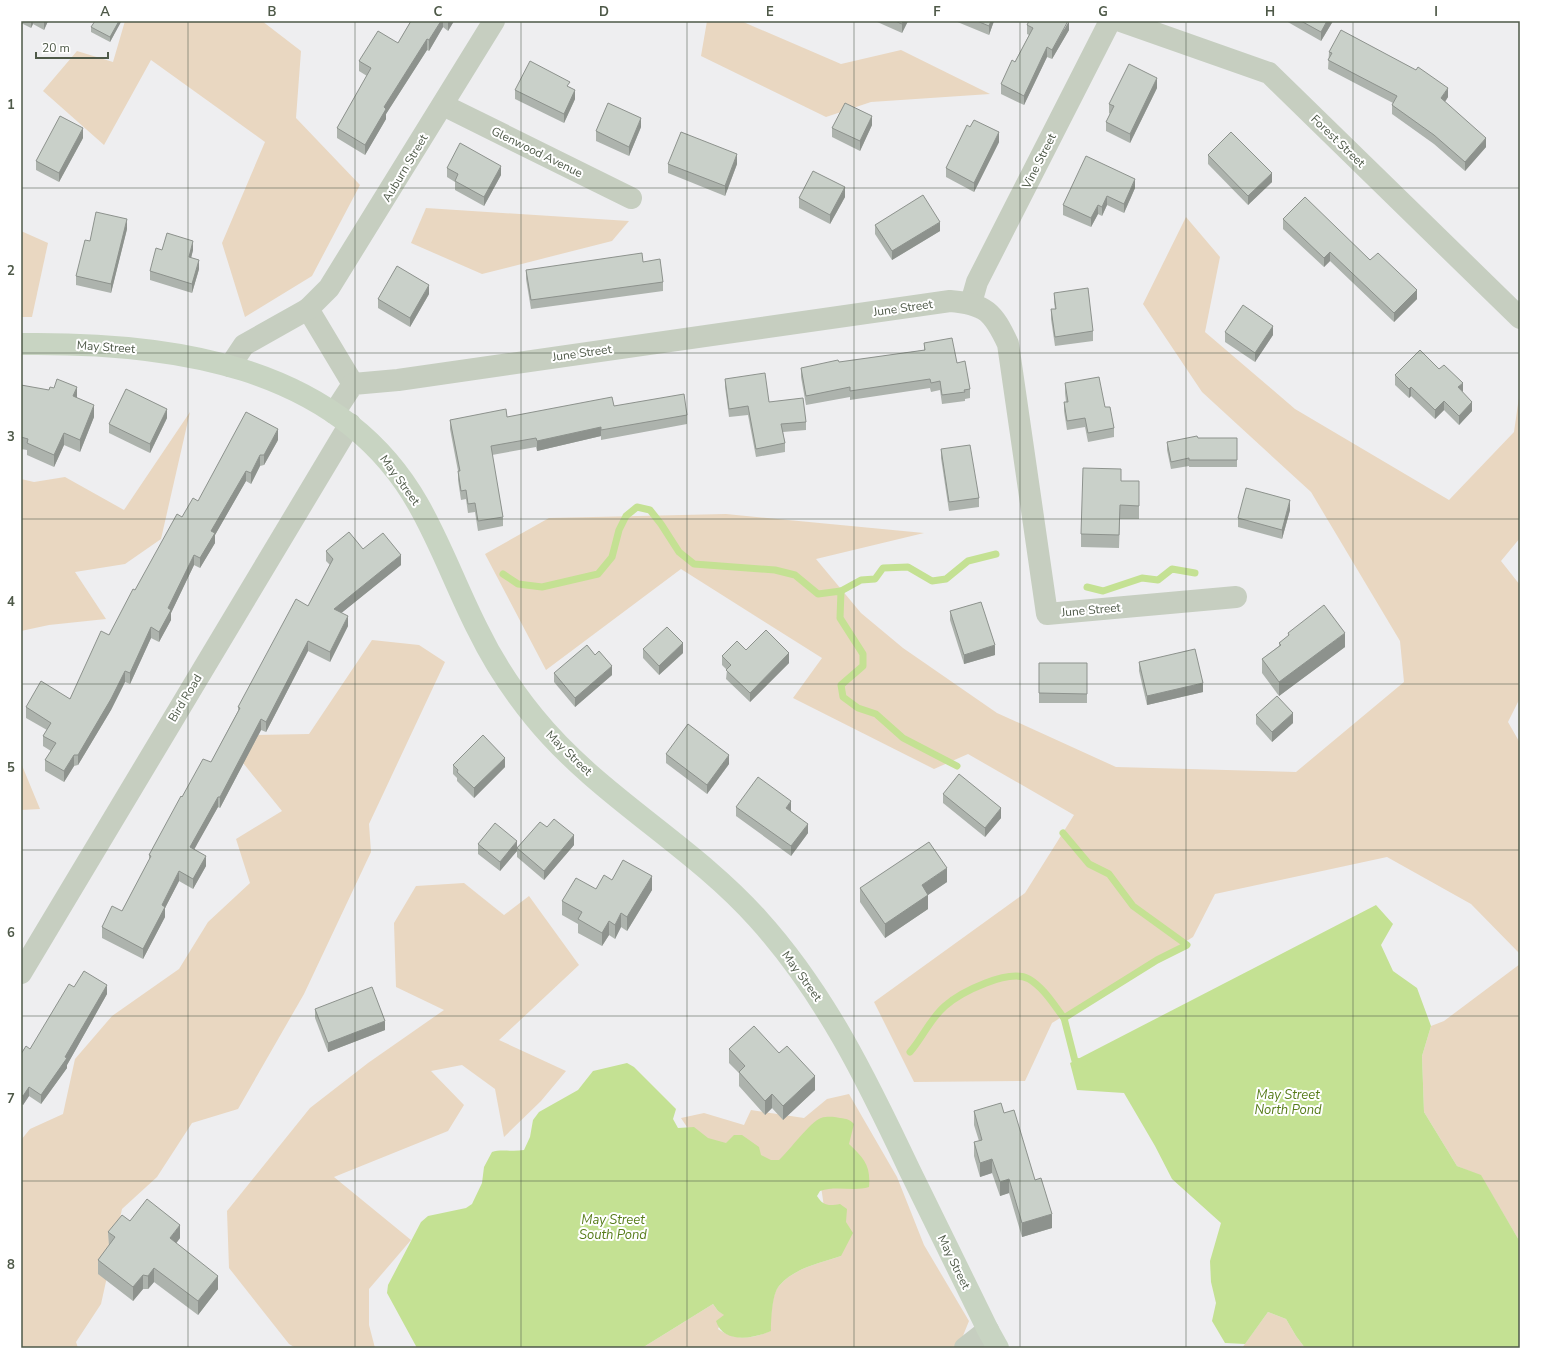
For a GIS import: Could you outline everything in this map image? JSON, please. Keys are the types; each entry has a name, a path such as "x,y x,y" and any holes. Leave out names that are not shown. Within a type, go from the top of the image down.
{"street":[{"name":"Auburn Street","path":"230,366 244,345 308,309 329,288 494,21"},
{"name":"Vine Street","path":"970,303 977,282 1110,21"},
{"name":"Forest Street","path":"1121,21 1269,74 1520,318"},
{"name":"Glenwood Avenue","path":"443,105 631,198"},
{"name":"June Street","path":"353,384 398,380 950,301 970,303 988,311 1001,327 1008,344 1046,614 1236,597"},
{"path":"308,309 353,384 342,418"},
{"name":"May Street","path":"21,344 55,344 159,351 193,356 230,366 263,376 285,386 342,418 378,450 392,466 418,503 479,632 507,681 534,717 551,737 581,766 730,888 762,923 808,981 834,1022 866,1079 993,1339"},
{"name":"Bird Road","path":"21,973 342,418"},
{"path":"964,1348 993,1339"}],"shaded area":[{"path":"125,21 262,21 301,51 296,118 360,185 312,276 245,317 222,243 265,142 151,60 104,145 43,91 77,51 113,62"},
{"path":"707,21 741,21 841,64 901,50 990,94 871,102 826,117 701,56"},
{"path":"426,208 629,221 612,241 482,274 411,243"},
{"path":"1186,217 1220,257 1205,332 1295,409 1449,500 1514,432 1520,390 1520,538 1501,561 1520,585 1520,698 1508,722 1520,743 1520,954 1471,904 1387,857 1215,894 1193,937 1052,1023 1025,1081 914,1082 874,1002 1025,893 1074,815 968,754 934,769 793,698 822,658 681,569 546,670 485,554 549,518 726,514 924,533 816,559 861,613 903,648 997,713 1116,767 1296,772 1404,682 1400,641 1311,492 1202,392 1143,304"},
{"path":"21,231 48,243 32,317 21,317"},
{"path":"190,412 161,539 125,564 75,572 106,619 49,625 21,631 21,479 34,482 65,477 124,510"},
{"path":"372,640 419,645 445,662 369,824 371,852 304,994 238,1109 192,1123 157,1177 122,1209 101,1304 76,1342 78,1348 21,1348 21,1140 30,1129 63,1114 75,1059 112,1016 179,969 208,922 250,883 236,839 282,811 235,753 248,735 309,734"},
{"path":"21,763 40,809 21,810"},
{"path":"464,883 504,915 529,896 579,965 499,1040 566,1071 541,1101 504,1137 495,1089 462,1065 431,1071 464,1105 448,1131 334,1177 411,1240 369,1289 369,1325 375,1348 296,1348 289,1344 229,1268 227,1211 310,1108 368,1063 444,1010 396,987 394,923 416,886"},
{"path":"1520,964 1520,1242 1481,1176 1457,1166 1424,1112 1422,1056 1431,1026 1444,1021"},
{"path":"849,1094 897,1177 924,1245 969,1321 958,1348 642,1348 713,1304 718,1311 725,1315 718,1329 724,1333 730,1336 744,1338 764,1334 770,1331 774,1295 779,1286 800,1270 841,1256 828,1234 819,1173 781,1186 693,1136 681,1118 704,1113 744,1125 751,1110 804,1118 827,1099"},
{"path":"1268,1312 1286,1319 1305,1348 1242,1348"}],"water":[{"name":"May Street North Pond","path":"1376,905 1393,924 1381,945 1393,971 1417,988 1431,1026 1422,1056 1424,1112 1457,1166 1481,1175 1520,1242 1520,1348 1305,1348 1286,1319 1268,1312 1245,1344 1225,1343 1212,1321 1216,1303 1211,1282 1210,1261 1221,1223 1172,1179 1155,1146 1124,1093 1077,1090 1070,1063"},
{"name":"May Street South Pond","path":"627,1063 634,1067 676,1109 673,1119 678,1128 694,1127 708,1138 726,1143 734,1135 742,1135 759,1147 761,1155 771,1160 779,1160 811,1125 821,1118 835,1117 852,1122 854,1124 849,1144 859,1154 868,1168 869,1187 857,1189 826,1189 820,1191 817,1196 824,1203 829,1205 840,1204 847,1209 846,1222 853,1233 841,1256 800,1270 785,1280 779,1286 775,1295 772,1307 771,1331 756,1336 739,1338 725,1333 716,1321 724,1315 718,1311 713,1304 642,1348 417,1348 387,1293 388,1285 421,1222 428,1216 466,1208 472,1204 482,1183 484,1167 492,1152 524,1150 530,1137 533,1120 539,1112 578,1090 593,1071"}],"building":[{"path":"95,21 119,21 110,37 91,27"},
{"path":"411,21 441,21 429,40 427,39 384,107 386,109 365,145 337,128 371,68 359,61 378,31 398,43"},
{"path":"895,21 903,21 902,24"},
{"path":"977,21 991,21 989,26"},
{"path":"1029,21 1068,21 1052,50 1047,47 1024,96 1001,84 1012,60 1015,62 1033,28 1027,25"},
{"path":"1301,21 1327,21 1321,32"},
{"path":"1341,30 1416,70 1418,67 1448,88 1441,98 1486,138 1465,162 1434,135 1392,105 1397,96 1328,60 1332,53 1329,52"},
{"path":"530,61 570,82 567,86 575,90 564,114 515,90"},
{"path":"1129,64 1157,78 1130,134 1106,122 1114,106 1109,104"},
{"path":"608,103 641,118 629,147 596,131"},
{"path":"845,103 872,116 860,141 832,128"},
{"path":"60,116 83,128 59,173 36,161"},
{"path":"974,120 999,132 974,183 946,168 967,125 970,127"},
{"path":"681,132 737,154 725,186 668,164"},
{"path":"1231,132 1272,173 1248,196 1208,155"},
{"path":"460,143 501,166 484,197 455,181 458,174 447,168"},
{"path":"1086,156 1135,179 1124,204 1107,196 1102,207 1098,205 1091,218 1063,205"},
{"path":"813,171 845,187 830,215 799,198"},
{"path":"923,195 940,222 892,251 875,225"},
{"path":"1305,197 1370,260 1378,253 1417,290 1394,313 1330,252 1324,258 1283,219"},
{"path":"96,212 127,219 111,284 76,276 85,240 90,241"},
{"path":"167,233 193,241 189,257 199,260 192,284 150,271 156,248 162,250"},
{"path":"642,253 643,262 660,259 663,282 531,300 526,270"},
{"path":"397,266 429,285 410,318 378,299"},
{"path":"1088,288 1093,331 1055,337 1051,309 1056,309 1054,293"},
{"path":"1243,305 1273,326 1255,353 1225,332"},
{"path":"952,338 957,363 965,361 970,389 964,390 965,392 942,395 940,381 931,383 930,379 850,391 850,387 806,396 801,368 838,360 839,362 925,350 924,343"},
{"path":"1420,350 1439,369 1444,365 1463,383 1458,387 1472,402 1459,416 1444,401 1435,410 1411,387 1409,389 1395,375"},
{"path":"765,373 769,402 803,398 806,422 781,424 785,443 756,449 748,406 729,409 725,379"},
{"path":"1099,377 1105,407 1110,407 1114,428 1088,433 1085,418 1067,421 1064,402 1068,402 1065,383"},
{"path":"57,379 77,387 73,396 94,405 80,440 64,433 54,455 27,443 28,439 21,437 21,385 49,390 50,387 54,388"},
{"path":"126,389 167,409 150,444 109,424"},
{"path":"684,394 687,415 601,430 601,427 537,441 536,438 491,446 503,517 478,521 475,503 468,504 466,490 461,491 458,471 460,471 450,420 506,409 507,417 612,397 614,406"},
{"path":"246,412 278,429 264,455 260,455 251,473 246,471 211,531 215,533 200,558 194,555 168,608 171,610 159,632 151,627 130,673 125,671 111,699 78,755 74,755 64,771 45,760 56,743 43,736 51,723 26,707 41,681 70,699 101,631 109,635 133,589 135,590 177,514 182,517 193,498 198,501"},
{"path":"1197,436 1198,438 1237,438 1237,460 1189,460 1189,458 1171,462 1167,442"},
{"path":"970,445 979,498 949,502 941,449"},
{"path":"1083,468 1121,469 1121,481 1139,481 1139,506 1120,505 1119,535 1081,534"},
{"path":"1246,488 1290,500 1282,530 1238,518"},
{"path":"349,532 363,549 383,533 401,555 334,609 348,616 330,652 308,641 266,722 261,719 220,797 218,797 190,847 206,856 193,879 179,871 162,905 165,907 143,949 102,927 112,906 122,911 151,856 149,855 203,759 211,762 240,708 238,707 296,599 308,606 333,559 326,551"},
{"path":"981,602 995,645 964,655 950,611"},
{"path":"1324,605 1345,633 1279,682 1262,659 1281,645 1279,643 1289,635 1288,633"},
{"path":"667,627 683,643 659,666 643,649"},
{"path":"766,630 789,653 750,693 726,670 731,665 722,656 737,641 746,650"},
{"path":"587,645 595,655 599,651 612,666 575,698 554,673"},
{"path":"1195,649 1203,683 1147,696 1139,662"},
{"path":"1039,663 1087,663 1087,694 1039,693"},
{"path":"1277,696 1293,713 1272,732 1256,715"},
{"path":"688,724 729,755 707,785 666,754"},
{"path":"483,735 505,758 474,788 457,772 458,770 453,765"},
{"path":"959,774 1001,808 985,828 943,794"},
{"path":"758,777 791,801 786,808 808,824 791,846 736,807"},
{"path":"554,819 574,835 544,871 517,848 540,822 547,827"},
{"path":"495,823 517,841 500,862 478,844"},
{"path":"929,842 947,868 922,885 928,895 885,924 860,888"},
{"path":"623,860 652,876 627,917 621,913 615,925 609,921 602,933 578,919 582,912 562,901 576,878 596,889 604,875 612,880"},
{"path":"84,971 107,985 65,1057 67,1058 41,1095 29,1087 23,1096 21,1095 21,1054 26,1046 30,1049 69,984 74,987"},
{"path":"372,987 385,1021 328,1043 315,1009"},
{"path":"754,1026 779,1053 787,1046 815,1076 783,1106 772,1094 765,1101 739,1072 745,1066 729,1049"},
{"path":"1001,1103 1004,1113 1014,1110 1035,1180 1041,1178 1052,1214 1022,1223 1009,1179 1000,1182 992,1159 980,1163 974,1142 982,1140 974,1111"},
{"path":"147,1199 180,1225 170,1238 218,1276 198,1301 154,1268 148,1276 143,1275 133,1287 98,1260 115,1237 108,1232 122,1215 130,1221"}],"waterway":[{"path":"503,574 518,584 542,587 598,574 612,557 619,530 626,516 637,507 650,510 679,552 694,564 775,570 795,575 818,594 841,591 840,618 863,654 863,666 841,685 843,697 858,708 876,714 903,738 957,766"},
{"path":"841,591 861,580 875,579 883,568 908,567 932,581 946,579 968,561 996,554"},
{"path":"1087,587 1103,591 1142,578 1158,580 1172,569 1195,573"},
{"path":"1063,833 1089,864 1109,874 1133,906 1187,945 1157,960 1064,1018 1075,1061 1084,1063"},
{"path":"910,1052 935,1017 952,1000 973,988 998,979 1020,976 1029,979 1044,992 1064,1018"}]}
